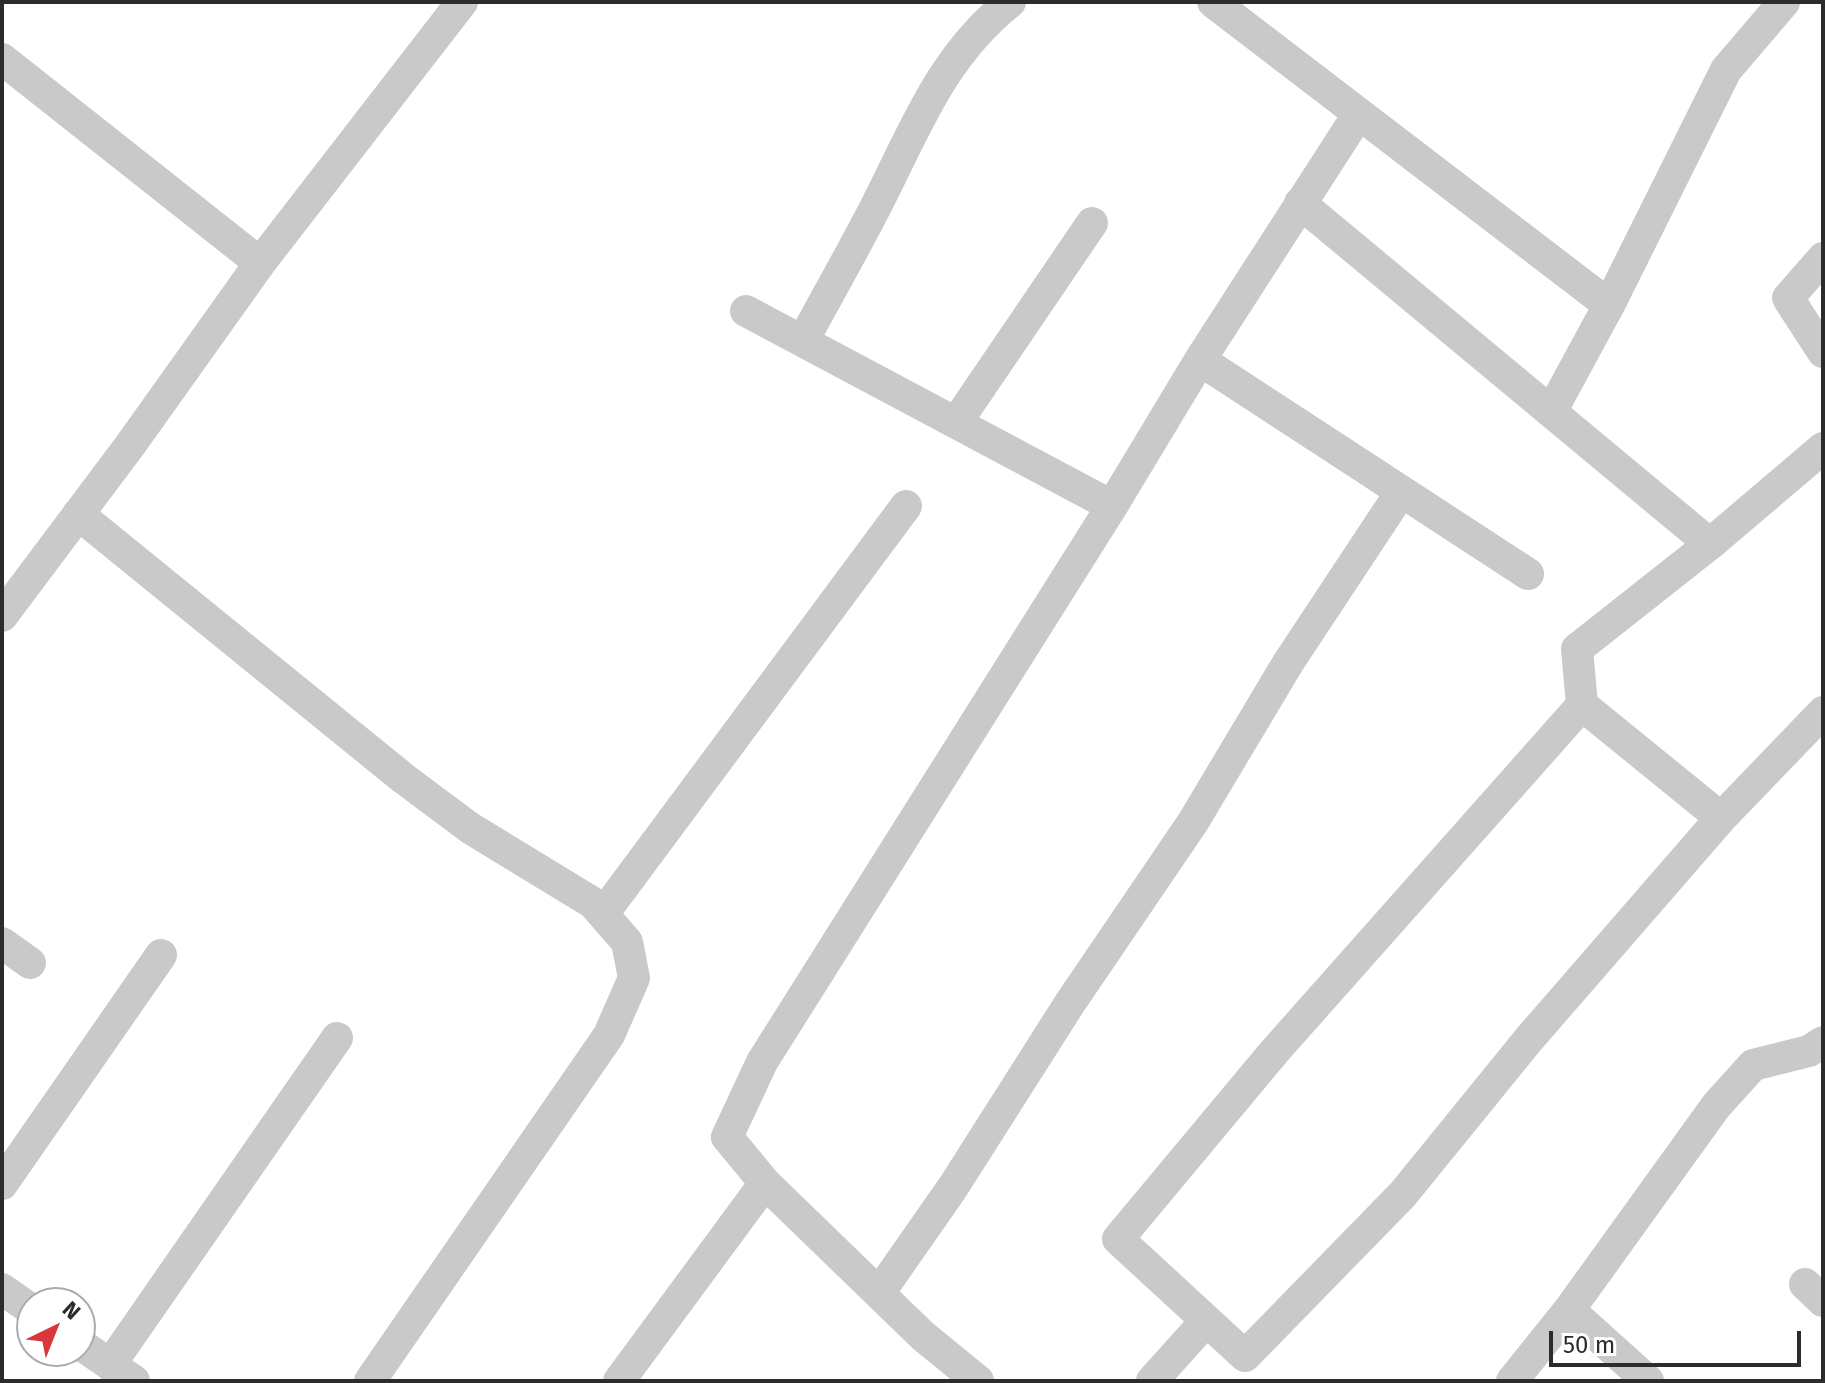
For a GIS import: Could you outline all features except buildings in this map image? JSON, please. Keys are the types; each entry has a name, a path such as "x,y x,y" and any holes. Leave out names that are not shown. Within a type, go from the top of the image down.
{"street":[{"path":"2,616 260,263 462,2"},
{"path":"803,341 876,207 935,85 984,22 1010,2"},
{"path":"1213,2 1609,305"},
{"path":"1551,412 1609,305 1726,70 1784,2"},
{"path":"2,59 260,263"},
{"path":"978,1381 923,1336 765,1183 727,1137 762,1062 1112,506 1200,360 1358,115"},
{"path":"1300,203 1710,544"},
{"path":"956,423 1092,223"},
{"path":"1823,258 1788,298 1823,352"},
{"path":"746,311 1112,506"},
{"path":"1200,360 1528,574"},
{"path":"1721,818 1582,705 1577,649 1710,544 1823,448"},
{"path":"879,1293 953,1187 1070,1003 1193,822 1288,663 1401,492"},
{"path":"603,914 906,506"},
{"path":"78,514 403,778 470,828 593,903 627,942 634,978 609,1035 370,1381"},
{"path":"1582,705 1274,1052 1118,1239 1245,1356 1403,1194 1529,1039 1721,818 1823,712"},
{"path":"2,943 30,963"},
{"path":"2,1184 161,955"},
{"path":"96,1355 122,1373 337,1038"},
{"path":"1512,1381 1569,1310 1716,1106 1753,1065 1809,1051 1823,1042"},
{"path":"625,1379 765,1183"},
{"path":"1569,1310 1648,1381"},
{"path":"1152,1381 1206,1321"}]}
